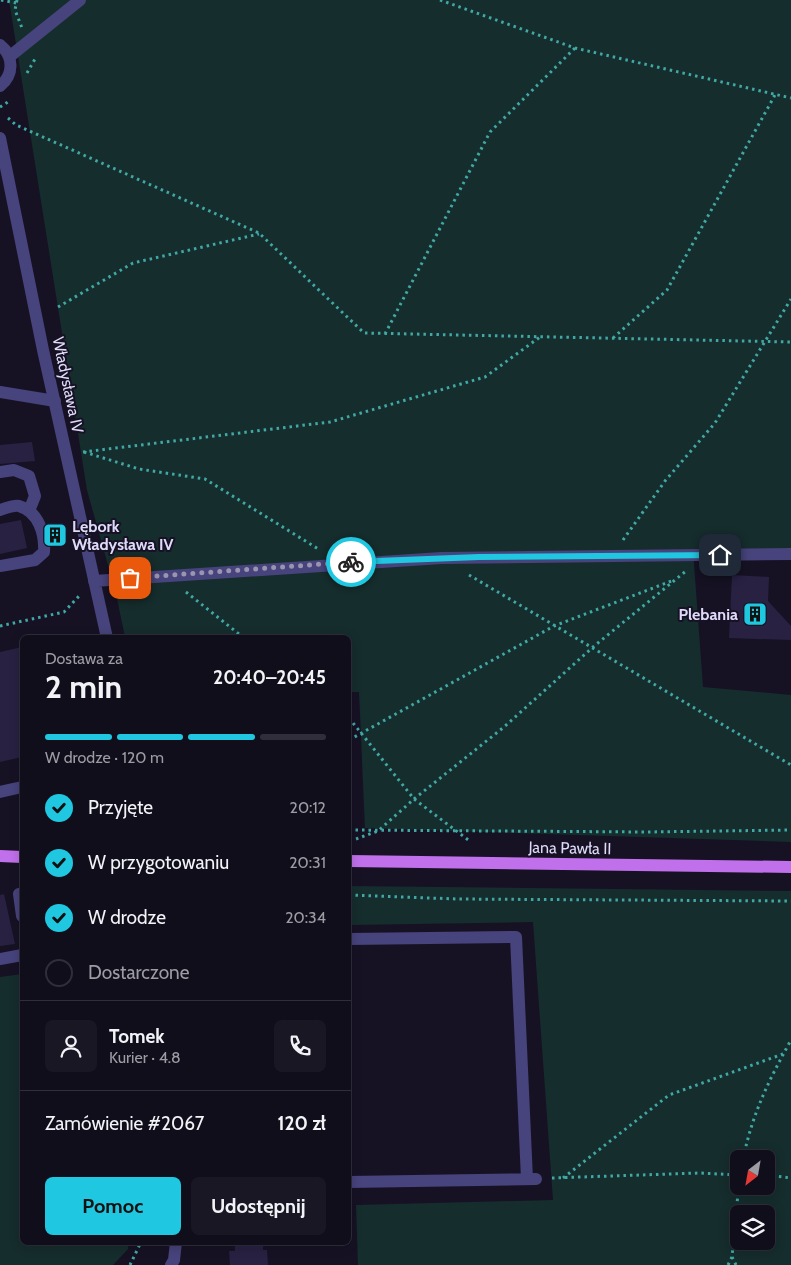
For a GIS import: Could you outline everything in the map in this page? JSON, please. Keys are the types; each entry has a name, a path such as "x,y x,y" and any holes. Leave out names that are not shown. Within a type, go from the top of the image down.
{"main road":[{"path":"0,856 20,857"},
{"name":"Jana Pawła II","path":"351,861 791,867"}],"street":[{"path":"9,57 80,0"},
{"path":"0,45 9,57 10,71 0,86"},
{"name":"Władysława IV","path":"0,138 54,402 106,635"},
{"path":"0,392 54,402"},
{"path":"0,472 14,470 29,476 35,496 29,511"},
{"path":"0,510 18,506 29,511 41,525 45,539 44,552 35,560 0,566"},
{"path":"94,581 338,563 441,558 791,554"},
{"path":"0,792 20,787"},
{"path":"19,894 20,901"},
{"path":"351,939 516,937 532,1179 351,1182"},
{"path":"0,959 20,956"},
{"path":"171,1265 174,1260 176,1245"}],"path":[{"path":"1,0 16,3"},
{"path":"440,0 575,48 791,98"},
{"path":"385,334 490,132 575,48"},
{"path":"612,339 667,290 775,95"},
{"path":"8,118 16,125 259,234 364,334 791,342"},
{"path":"58,307 133,263 259,234"},
{"path":"613,556 665,481 715,423 791,299"},
{"path":"338,563 300,536 204,479 139,468 83,452 330,422 485,377 540,337"},
{"path":"356,839 378,831 414,799 504,727 593,647 704,555"},
{"path":"465,572 791,765"},
{"path":"167,576 240,635"},
{"path":"351,739 554,626 677,579"},
{"path":"0,626 64,612 94,581"},
{"path":"351,720 414,799 471,842"},
{"path":"351,830 646,832 791,830"},
{"path":"351,895 476,899 791,901"},
{"path":"745,1150 748,1135 765,1086 791,1040"},
{"path":"563,1178 669,1095 783,1054"},
{"path":"532,1179 699,1173 730,1175"},
{"path":"775,1176 791,1178"},
{"path":"728,1265 732,1257 738,1195"},
{"path":"130,1265 140,1245"},
{"path":"732,1257 736,1265"}],"green space":[{"path":"9,0 791,0 791,548 693,550 703,687 791,695 791,842 365,828 359,692 351,692 351,635 125,635 116,594 87,490"},
{"path":"351,886 791,891 791,1265 358,1265 356,1205 553,1200 533,922 351,925"},
{"path":"20,974 20,1245 128,1245 128,1249 113,1265 0,1265 0,977"}],"building":[{"path":"32,442 35,461 0,464 0,445"},
{"path":"21,520 27,548 0,554 0,524"},
{"name":"Lębork Władysława IV","path":"58,527 61,541 53,542 49,529"},
{"name":"Plebania","path":"732,575 769,577 768,601 791,626 791,640 729,638"},
{"path":"20,647 20,757 0,762 0,652"},
{"path":"4,894 15,944 0,946 0,895"},
{"path":"235,1245 263,1245 263,1250 267,1250 268,1265 230,1265 229,1251 235,1251"}],"way so far":[{"path":"130,578 351,562"}],"place":[{"name":"Lębork Władysława IV","path":"55,535"},
{"name":"Plebania","path":"755,614"}],"route":[{"path":"351,562 479,557 720,555"}]}
